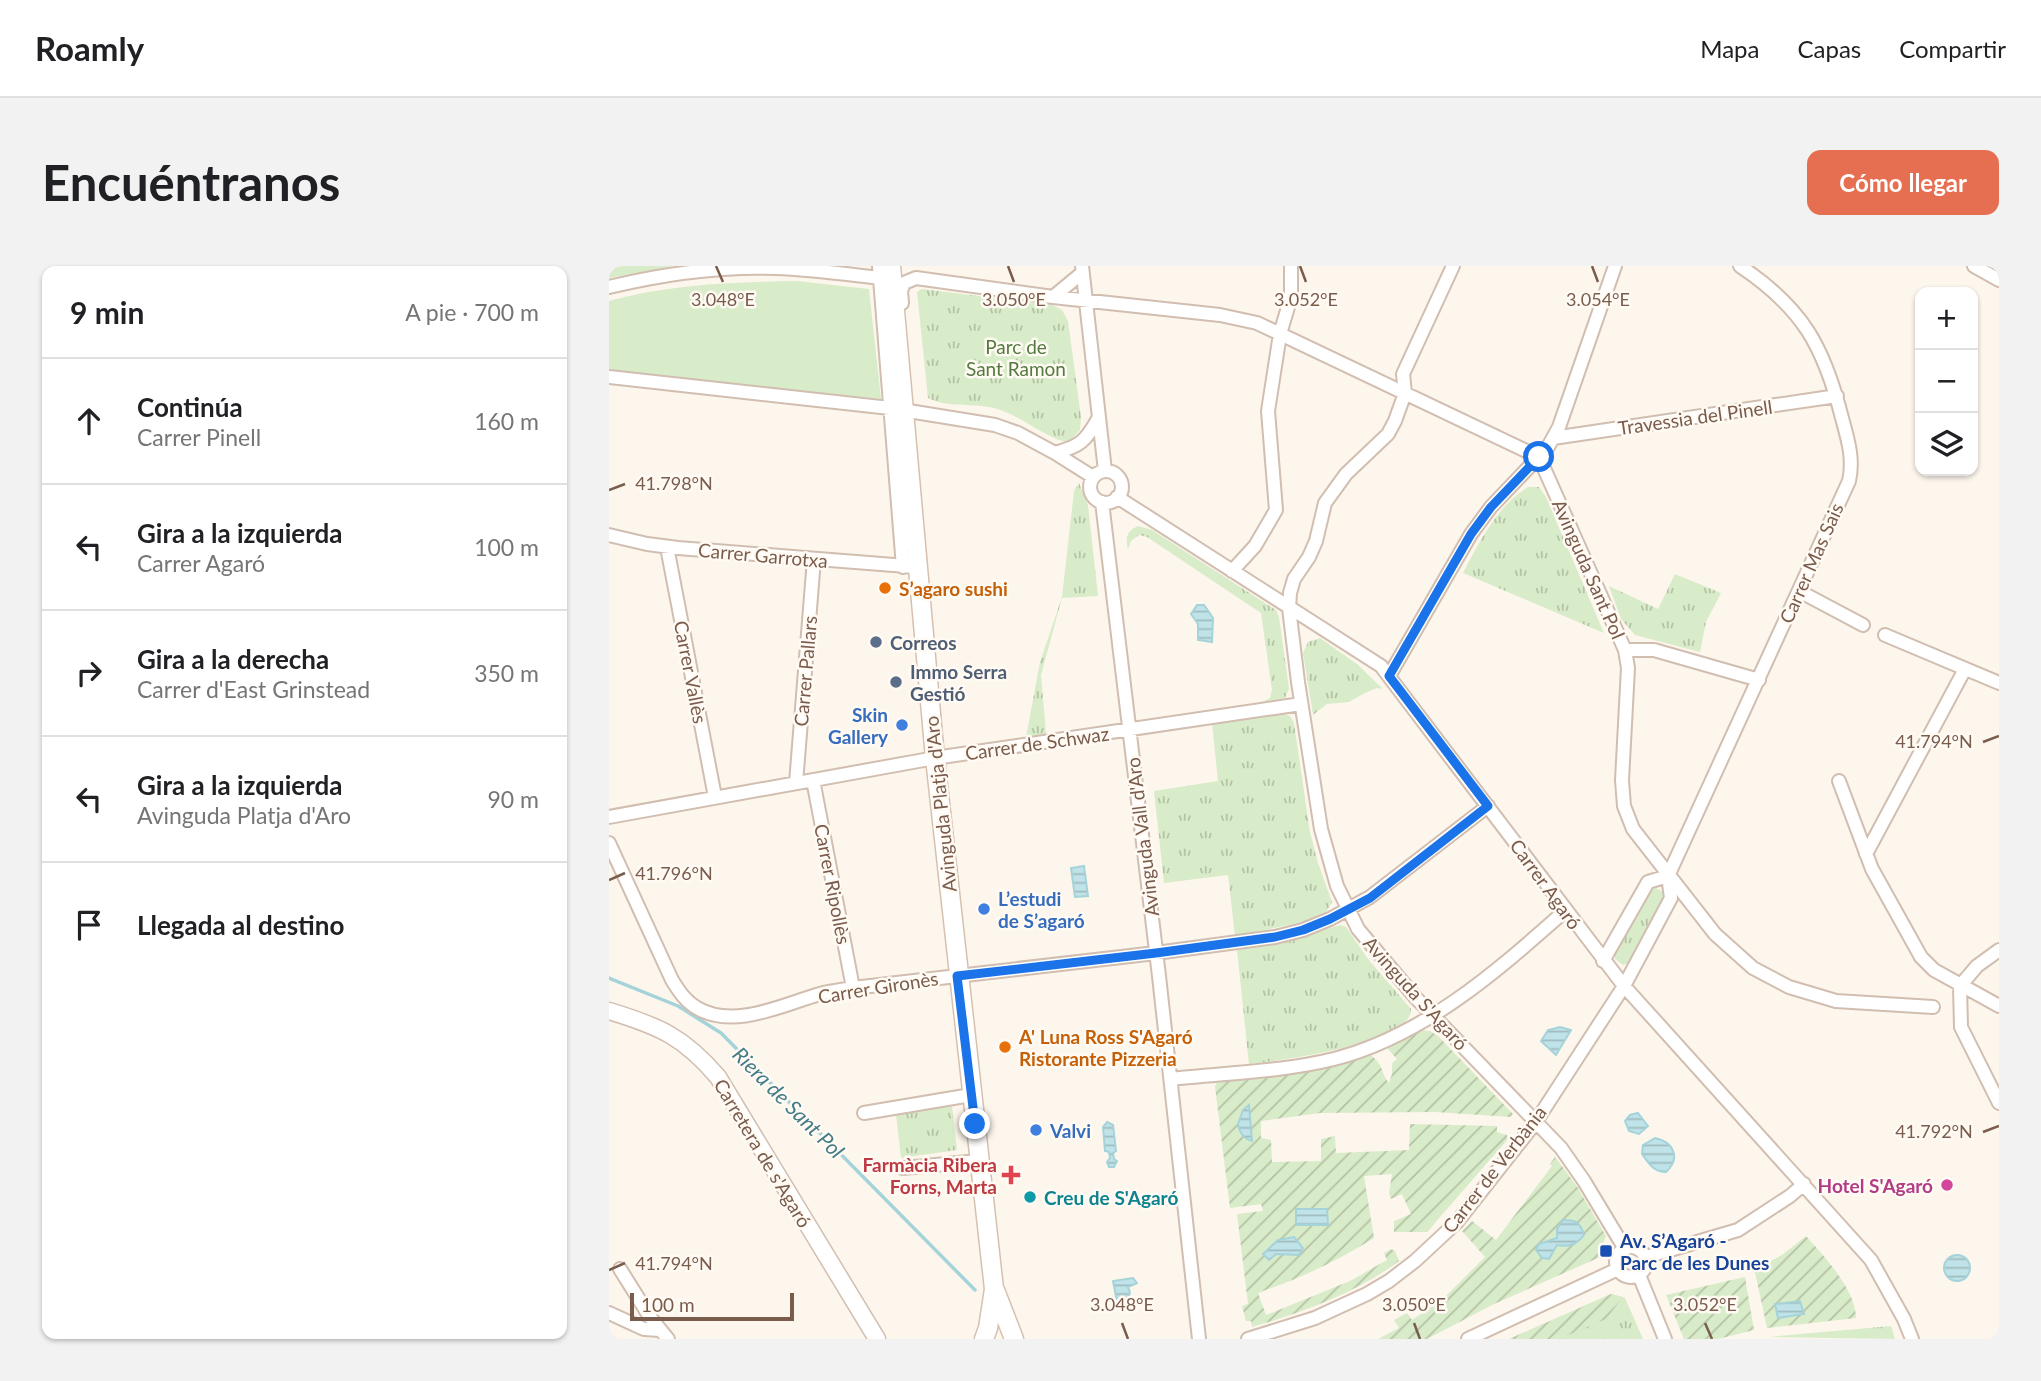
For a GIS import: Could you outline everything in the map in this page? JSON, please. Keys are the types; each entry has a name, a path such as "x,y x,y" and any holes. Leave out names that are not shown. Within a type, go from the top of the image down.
{"main road":[{"name":"Avinguda Platja d'Aro","path":"883,270 899,358 897,409 911,567 994,1289 984,1339"},
{"path":"992,1339 1012,1339 994,1289"}],"street":[{"path":"1232,570 1255,546 1276,510 1268,411 1280,334 1291,297 1291,266"},
{"path":"1289,608 1294,579 1313,549 1325,503 1346,474 1388,434 1401,408 1405,393 1403,374 1453,266"},
{"path":"1389,676 1471,534 1491,507 1548,447 1553,438 1615,266"},
{"name":"Carrer Mas Sais","path":"1624,986 1671,898 1668,876 1799,592 1849,481 1851,470 1852,457 1837,396 1809,330 1792,308 1767,284 1740,266"},
{"path":"1974,266 1999,280"},
{"path":"609,287 641,279 720,269 883,270 897,409"},
{"path":"1053,297 1082,270"},
{"path":"1082,270 1105,471"},
{"path":"899,358 904,343 901,291 904,283 916,278 1053,297 1220,314 1257,323 1539,457"},
{"path":"609,377 897,409 995,425 1018,433 1093,477"},
{"name":"Travessia del Pinell","path":"1553,438 1837,396"},
{"path":"1055,453 1076,447 1088,437 1098,419"},
{"name":"Avinguda Sant Pol","path":"1539,457 1625,650 1628,668 1622,780 1624,806 1633,829 1715,934 1753,968 1789,987 1836,1001 1933,1007"},
{"path":"1105,471 1114,473 1121,487 1117,497 1112,501 1102,502 1093,496 1090,491 1093,477 1105,471"},
{"name":"Carrer Agaró","path":"1117,497 1381,666 1603,961 1871,1260 1912,1339"},
{"name":"Avinguda Vall d'Aro","path":"1102,502 1171,1079 1199,1339"},
{"name":"Carrer Garrotxa","path":"609,535 667,547 911,567"},
{"name":"Carrer Vallès","path":"667,547 715,797"},
{"name":"Carrer Pallars","path":"796,783 814,559"},
{"path":"1799,592 1863,625"},
{"name":"Avinguda S'Agaró","path":"1289,608 1321,829 1337,886 1359,929 1433,1016 1561,1148 1625,1249"},
{"path":"1885,635 1999,682"},
{"path":"1625,650 1654,650 1759,680"},
{"path":"1866,854 1965,669"},
{"name":"Carrer de Schwaz","path":"609,817 935,758 1301,704"},
{"name":"Carrer Ripollès","path":"813,780 853,988"},
{"path":"1839,781 1866,854 1921,957 1934,970 1999,1006"},
{"name":"Carrer Gironès","path":"609,843 671,980 683,997 698,1009 717,1015 757,1013 853,988 1156,953 1275,937 1303,930 1370,898 1488,806"},
{"path":"1603,961 1648,882 1668,876"},
{"path":"1171,1079 1278,1069 1334,1059 1373,1047 1451,1004 1565,911"},
{"path":"1999,950 1977,966 1960,986 1961,1027 1999,1103"},
{"name":"Carrer de Verbània","path":"1248,1339 1315,1318 1389,1281 1457,1222 1535,1123 1624,986"},
{"name":"Carretera de s'Agaró","path":"609,1011 642,1021 671,1034 698,1054 718,1077 877,1339"},
{"path":"865,1113 971,1095"},
{"path":"903,1168 979,1161"},
{"path":"1646,1257 1738,1230 1804,1184"},
{"path":"1637,1248 1646,1257 1645,1269 1639,1275 1627,1276 1618,1269 1617,1258 1625,1249 1637,1248"},
{"path":"620,1269 664,1334"},
{"path":"1468,1339 1618,1269"},
{"path":"1639,1275 1665,1339"},
{"path":"609,1313 644,1329 664,1334"}],"green space":[{"path":"609,266 673,266 609,278"},
{"path":"797,281 869,289 881,399 609,371 609,301 678,287"},
{"name":"Parc de Sant Ramon","path":"922,289 1052,305 1062,310 1068,321 1081,417 1080,430 1073,438 1065,442 1056,439 1013,415 994,408 944,403 928,398 917,292"},
{"path":"1079,483 1088,505 1098,596 1062,598 1041,675 1046,734 1026,737 1040,662 1062,597 1074,491"},
{"path":"1528,487 1539,487 1546,497 1604,633 1463,573 1498,514"},
{"path":"1138,526 1152,530 1276,610 1289,689 1285,698 1262,702 1270,698 1272,690 1261,613 1147,537 1139,535 1131,541 1128,549 1128,535"},
{"path":"1675,574 1721,593 1706,622 1700,652 1635,635 1621,619 1609,586 1658,609"},
{"path":"1320,638 1357,664 1383,689 1377,688 1349,702 1327,704 1313,715 1303,653 1308,642"},
{"path":"1283,713 1290,716 1294,723 1310,832 1332,902 1326,912 1303,922 1235,936 1228,875 1164,883 1154,791 1218,781 1212,723"},
{"path":"1656,888 1663,892 1664,899 1630,963 1623,965 1615,959 1615,952 1649,891"},
{"path":"1340,925 1346,927 1368,959 1411,1009 1406,1021 1390,1032 1368,1041 1313,1055 1249,1064 1237,950 1284,943"},
{"path":"1422,1030 1438,1036 1513,1114 1511,1117 1435,1112 1320,1113 1261,1121 1261,1138 1271,1140 1272,1162 1321,1161 1321,1139 1335,1136 1336,1153 1409,1150 1410,1124 1497,1126 1497,1132 1507,1135 1508,1139 1427,1232 1394,1232 1394,1221 1411,1214 1402,1194 1391,1199 1389,1193 1392,1174 1364,1176 1374,1238 1317,1269 1258,1293 1266,1315 1350,1281 1387,1260 1384,1253 1391,1249 1395,1251 1399,1261 1365,1283 1329,1300 1252,1327 1251,1321 1246,1321 1242,1306 1248,1304 1237,1214 1263,1211 1261,1204 1230,1208 1215,1087 1217,1081 1295,1072 1371,1055 1389,1083 1392,1063 1397,1059 1386,1047"},
{"path":"952,1106 957,1150 901,1158 896,1114"},
{"path":"1555,1157 1576,1185 1606,1236 1598,1258 1492,1305 1427,1339 1378,1339 1399,1328 1394,1320 1407,1313 1412,1320 1445,1297 1485,1257 1462,1231 1472,1221 1496,1240 1552,1166 1550,1164"},
{"path":"1806,1236 1845,1285 1855,1307 1856,1318 1767,1328 1755,1272"},
{"path":"1745,1277 1754,1330 1718,1339 1684,1339 1666,1295"},
{"path":"1611,1294 1625,1298 1643,1339 1509,1339"},
{"path":"1611,1294 1623,1297 1606,1319 1559,1339 1509,1339"},
{"path":"1891,1326 1895,1339 1768,1337"}],"water":[{"path":"1197,605 1204,605 1213,618 1212,642 1198,640 1198,624 1191,614"},
{"path":"1084,866 1088,896 1075,897 1071,868"},
{"path":"1560,1027 1571,1030 1556,1055 1541,1041 1548,1030"},
{"path":"1249,1105 1252,1141 1242,1135 1238,1124 1243,1110"},
{"path":"1638,1113 1648,1126 1639,1134 1629,1131 1625,1121 1630,1115"},
{"path":"1107,1122 1113,1125 1116,1151 1113,1153 1117,1161 1114,1167 1109,1167 1109,1152 1105,1151 1103,1127"},
{"path":"1655,1138 1667,1143 1673,1151 1671,1167 1666,1172 1655,1169 1642,1154 1643,1145"},
{"path":"1296,1209 1327,1209 1328,1225 1296,1225"},
{"path":"1563,1220 1577,1223 1584,1235 1572,1244 1557,1245 1549,1259 1542,1258 1536,1250 1539,1244 1557,1238 1557,1229"},
{"path":"1294,1237 1303,1248 1299,1255 1276,1254 1269,1260 1263,1254 1278,1240"},
{"path":"1957,1255 1966,1259 1970,1268 1966,1277 1957,1281 1948,1277 1944,1268 1948,1259"},
{"path":"1133,1278 1137,1283 1128,1287 1128,1300 1117,1302 1113,1281"},
{"path":"1800,1301 1804,1314 1778,1318 1775,1304"}],"waterway":[{"name":"Riera de Sant Pol","path":"609,978 678,1006 721,1033 975,1290"}],"place":[{"name":"S’agaro sushi","path":"885,588"},
{"name":"Correos","path":"876,642"},
{"name":"Immo Serra Gestió","path":"896,682"},
{"name":"Skin Gallery","path":"902,725"},
{"name":"L’estudi de S’agaró","path":"984,909"},
{"name":"A' Luna Ross S'Agaró Ristorante Pizzeria","path":"1005,1047"},
{"name":"Valvi","path":"1036,1130"},
{"name":"Farmàcia Ribera Forns, Marta","path":"1011,1175"},
{"name":"Hotel S'Agaró","path":"1947,1185"},
{"name":"Creu de S'Agaró","path":"1030,1197"},
{"name":"Av. S’Agaró - Parc de les Dunes","path":"1606,1251"}],"route":[{"path":"975,1124 957,976 1156,953 1275,937 1303,930 1370,898 1488,806 1389,676 1471,534 1491,507 1539,457"}]}
